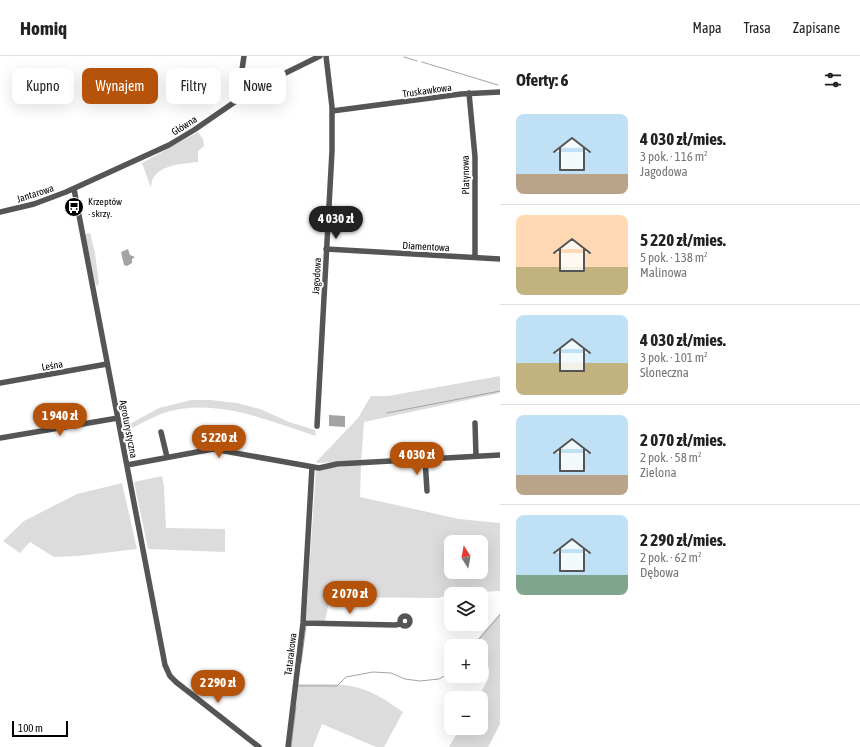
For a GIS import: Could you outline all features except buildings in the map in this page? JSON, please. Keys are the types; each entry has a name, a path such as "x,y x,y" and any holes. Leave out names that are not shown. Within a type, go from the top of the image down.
{"street":[{"path":"242,68 244,56"},
{"name":"Główna","path":"286,73 320,56"},
{"name":"Jagodowa","path":"317,426 332,151 332,111 326,56"},
{"name":"Truskawkowa","path":"332,111 469,93 500,92"},
{"name":"Platynowa","path":"469,93 475,157 474,257"},
{"name":"Główna","path":"74,189 184,137 232,104"},
{"name":"Jantarowa","path":"0,212 34,204 74,189"},
{"name":"Agroturystyczna","path":"74,189 167,671 180,686 259,747"},
{"name":"Diamentowa","path":"326,249 500,259"},
{"name":"Leśna","path":"0,383 107,364"},
{"path":"0,438 118,418"},
{"path":"475,423 476,456"},
{"path":"161,432 167,457"},
{"path":"127,465 202,450 218,450 312,467 500,455"},
{"path":"425,459 427,490"},
{"name":"Tatarakowa","path":"288,747 303,623 312,467"},
{"path":"303,623 401,624"}],"shaded area":[{"path":"198,132 203,139 204,146 198,151 198,162 175,165 161,170 152,180 151,188 142,163"},
{"path":"90,233 95,253 99,284 96,286 85,234"},
{"path":"128,249 130,255 135,257 132,259 132,263 127,266 124,265 121,252"},
{"path":"500,376 500,393 364,422 361,461 317,463 317,461 358,418 371,396 388,396"},
{"path":"191,400 211,400 237,403 260,409 289,422 315,430 316,436 239,412 200,408 180,409 161,414 125,431 124,427 159,408"},
{"path":"329,415 345,416 345,427 329,426"},
{"path":"361,465 360,497 459,519 500,523 500,591 488,592 488,587 444,587 444,596 438,598 330,597 325,621 306,620 316,469"},
{"path":"162,476 164,486 166,528 225,529 225,552 148,549 134,482"},
{"path":"122,483 137,549 78,556 54,557 30,542 20,553 3,541 24,521 77,494"},
{"path":"500,613 500,724 488,747 449,747 456,735 488,735 488,691 481,691 486,683 488,683 488,639 478,639 484,631 488,631 488,627"},
{"path":"297,684 353,686 376,695 403,712 384,747 376,747 322,724 313,747 290,747"}],"waterway":[{"path":"404,57 417,61"},
{"path":"422,62 498,85"},
{"path":"387,413 500,391"},
{"path":"479,639 500,615"},
{"path":"301,663 306,626"},
{"path":"298,686 337,686 346,677 373,672 391,673 405,679 420,681 439,679 444,676"},
{"path":"291,747 296,706"}],"place":[{"name":"Krzeptów - skrzy.","path":"74,207"}]}
